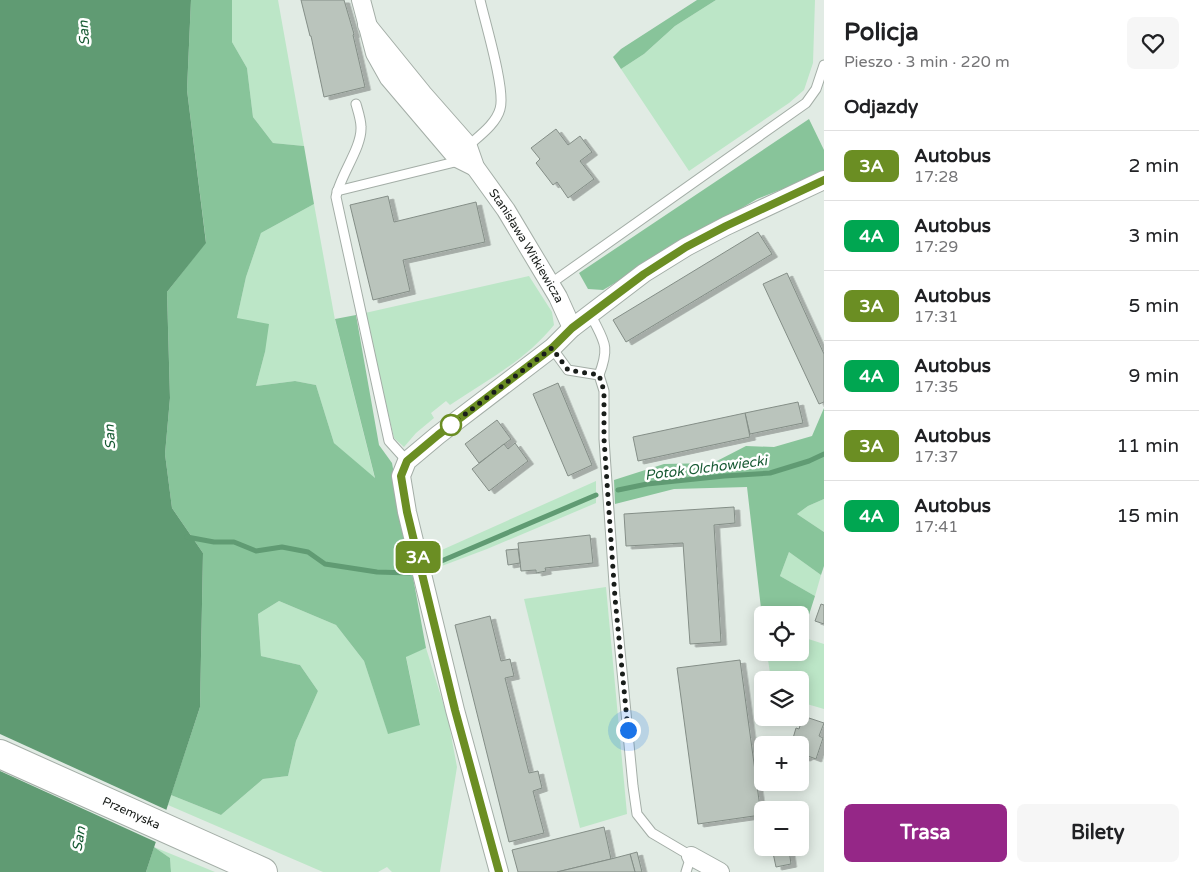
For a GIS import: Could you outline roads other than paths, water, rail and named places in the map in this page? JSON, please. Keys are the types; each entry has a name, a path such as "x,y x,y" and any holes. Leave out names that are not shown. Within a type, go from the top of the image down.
{"main road":[{"name":"Przemyska","path":"0,754 263,872"}],"street":[{"name":"Stanisława Witkiewicza","path":"361,0 367,26 506,210 550,284 572,328"},
{"path":"499,872 455,710 407,512 401,476 407,461 552,348 590,313 644,274 686,247 824,180"},
{"path":"689,864 720,872"}],"lane":[{"path":"337,191 467,158 496,117 502,102 500,84 480,0"},
{"path":"550,284 806,103 816,89 824,65"},
{"path":"356,104 362,128 358,143 339,184 336,197 389,441 407,461"},
{"path":"590,313 606,345 606,357 599,375 604,391 604,439 615,598 637,814 652,833 689,864"},
{"path":"552,348 568,370 599,375"}],"water":[{"name":"San","path":"0,0 191,0 187,90 206,243 167,292 170,398 165,454 172,508 203,553 200,707 146,872 0,872"}],"waterway":[{"name":"Potok Olchowiecki","path":"618,490 647,484 770,473 809,461 824,454"},
{"name":"Potok Olchowiecki","path":"425,568 596,495"},
{"name":"Potok Olchowiecki","path":"187,537 214,542 234,542 256,551 282,547 308,552 325,564 377,572 410,573"}]}
